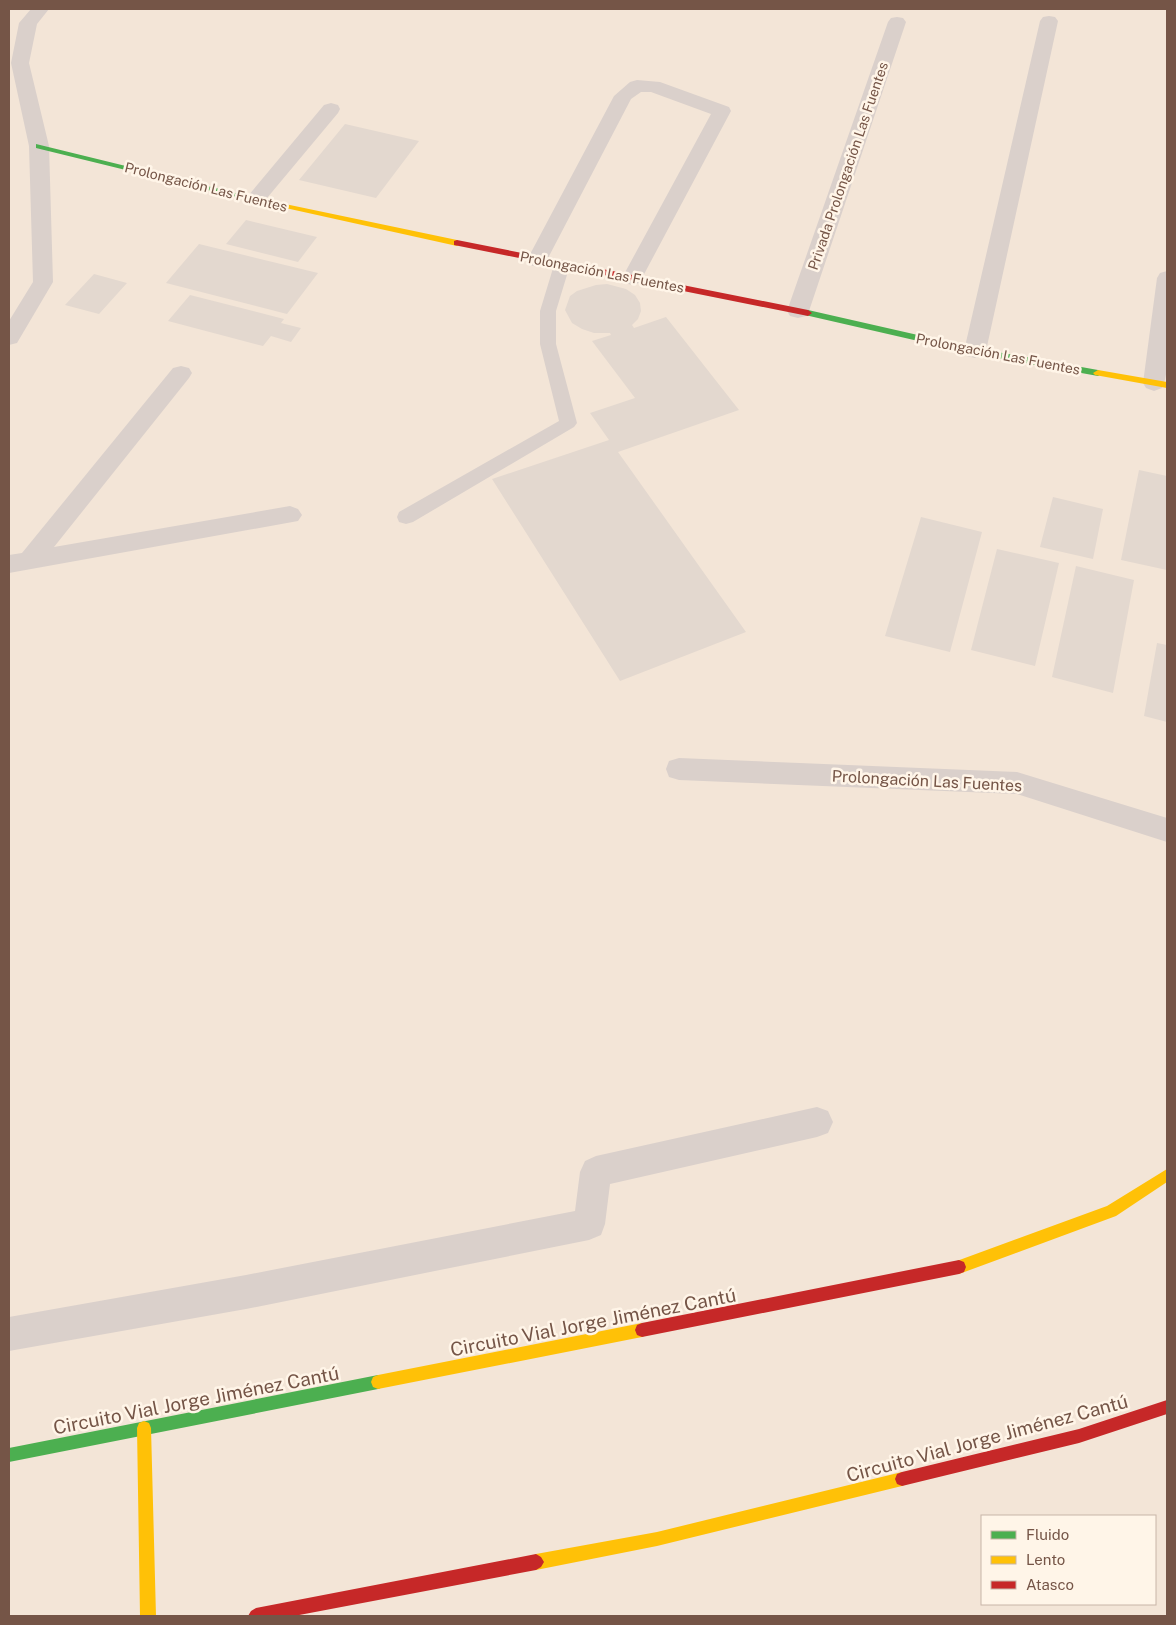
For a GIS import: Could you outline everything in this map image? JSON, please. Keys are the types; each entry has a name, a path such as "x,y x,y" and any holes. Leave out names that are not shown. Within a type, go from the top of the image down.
{"main road":[{"name":"Prolongación Las Fuentes","path":"39,146 255,200 562,265 798,311 975,351 1161,384"},
{"name":"Circuito Vial Jorge Jiménez Cantú","path":"9,1455 960,1267 1111,1211 1167,1175"},
{"name":"Circuito Vial Jorge Jiménez Cantú","path":"256,1616 657,1539 1079,1436 1167,1407"},
{"path":"144,1428 148,1616"}],"street":[{"path":"9,338 43,282 39,146 20,63 28,22 40,9"},
{"name":"Privada Prolongación Las Fuentes","path":"798,311 897,22"},
{"path":"975,351 1049,22"},
{"path":"538,260 623,96 637,86 653,86 722,111 632,278"},
{"path":"255,200 331,109"},
{"path":"1161,384 1167,278"},
{"path":"20,562 181,373"},
{"path":"20,562 290,515"},
{"name":"Prolongación Las Fuentes","path":"679,769 1017,783 1167,830"},
{"path":"9,1334 246,1292 590,1224 596,1172 817,1122"}],"lane":[{"path":"406,517 568,423 548,344 548,311 562,265"}],"shaded area":[{"path":"9,9 1167,9 1167,1616 9,1616"}],"building":[{"path":"345,124 419,141 376,198 299,180"},
{"path":"246,220 317,237 298,262 226,244"},
{"path":"199,244 318,273 287,314 166,283"},
{"path":"94,274 127,283 99,314 65,305"},
{"path":"607,284 626,289 635,295 640,303 641,311 638,319 632,325 634,328 666,317 739,410 618,452 746,632 620,681 492,479 609,440 590,413 635,398 592,341 611,335 610,333 594,333 582,329 572,323 565,310 570,296 577,291 596,285"},
{"path":"190,295 284,319 281,323 301,328 291,342 271,336 263,346 168,321"},
{"path":"1139,470 1167,476 1167,570 1121,560"},
{"path":"1053,497 1103,509 1093,559 1040,547"},
{"path":"921,517 982,532 950,652 885,636"},
{"path":"997,549 1059,563 1035,666 971,650"},
{"path":"1076,566 1134,580 1113,693 1052,677"},
{"path":"1157,643 1167,645 1167,722 1144,716"}],"traffic: fast":[{"path":"39,146 240,196"},
{"path":"808,313 975,351 1098,373"},
{"path":"9,1455 378,1382"}],"traffic: slow":[{"path":"240,196 457,243"},
{"path":"1098,373 1167,385"},
{"path":"959,1267 1111,1211 1167,1175"},
{"path":"378,1382 642,1330"},
{"path":"144,1428 148,1616"},
{"path":"536,1562 657,1539 902,1479"}],"traffic: jam":[{"path":"457,243 808,313"},
{"path":"642,1330 959,1267"},
{"path":"902,1479 1079,1436 1167,1407"},
{"path":"256,1616 536,1562"}]}
